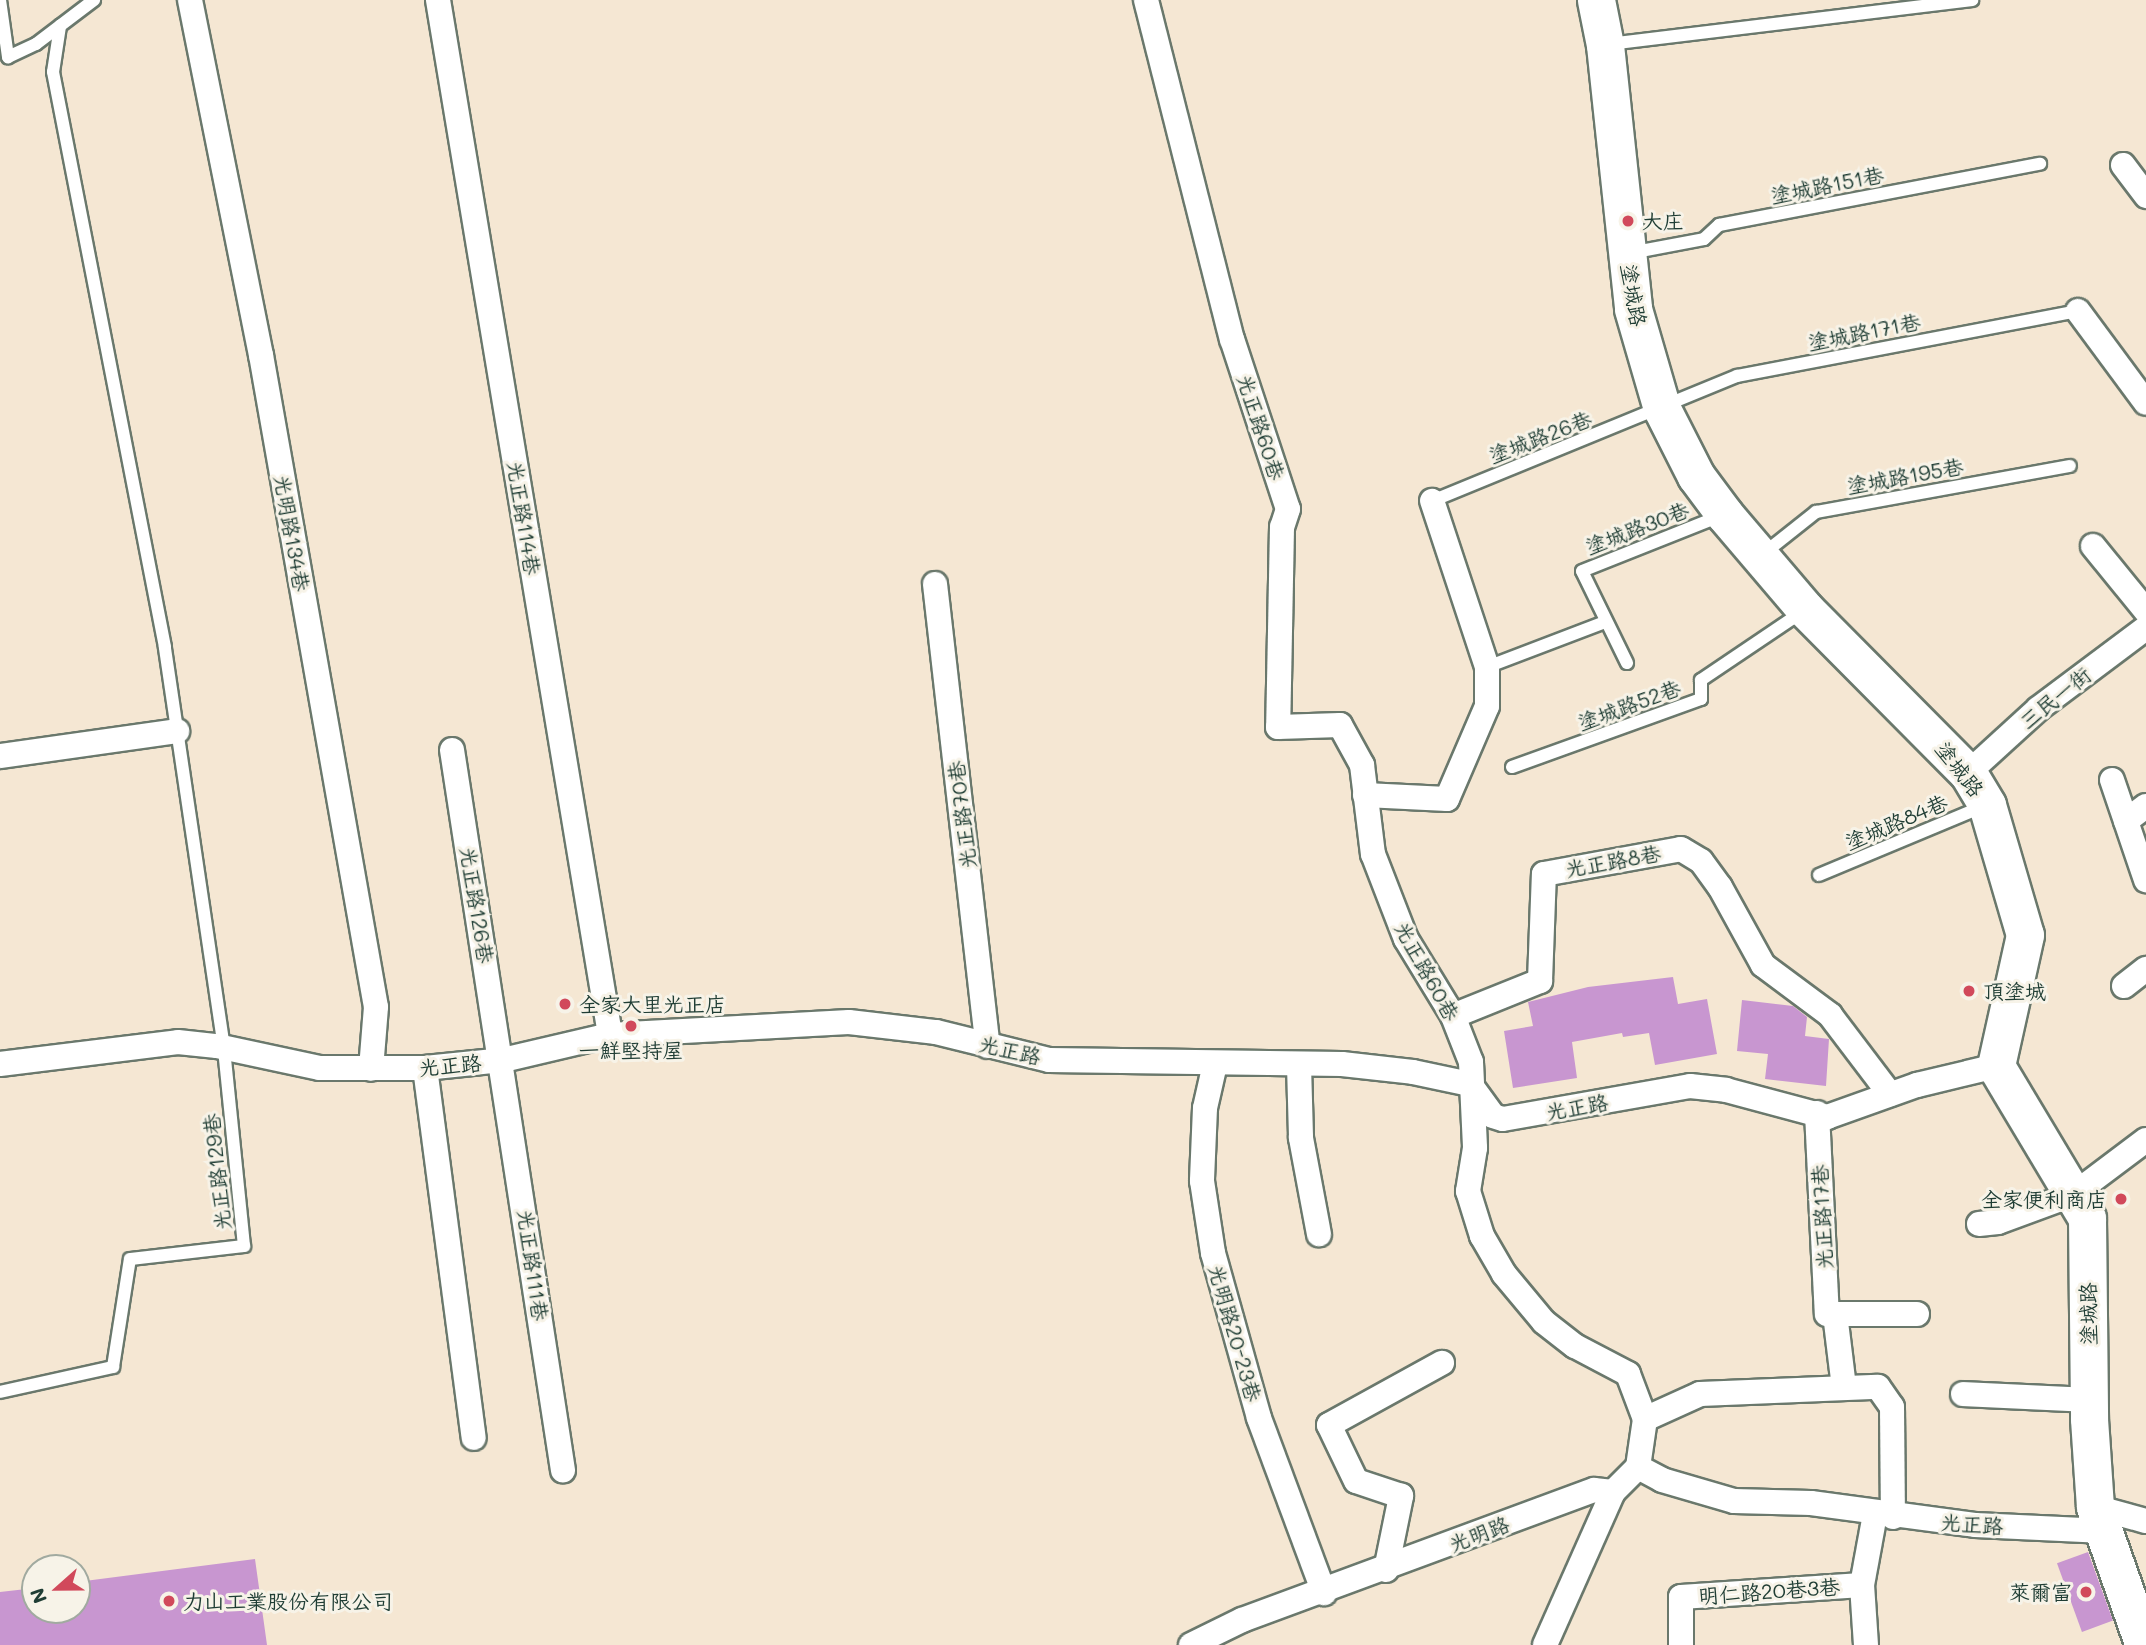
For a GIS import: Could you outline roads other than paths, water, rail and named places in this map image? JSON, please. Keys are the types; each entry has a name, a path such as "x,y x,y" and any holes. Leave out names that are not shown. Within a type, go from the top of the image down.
{"street":[{"name":"光明路134巷","path":"190,0 261,355 376,1007 371,1069"},
{"name":"光正路114巷","path":"438,0 610,1035"},
{"name":"光正路60巷","path":"1146,0 1233,339 1288,509 1282,527 1278,727 1340,725 1362,765 1373,854 1406,939 1453,1016 1471,1062 1469,1084 1475,1148 1468,1191 1471,1205 1504,1274 1544,1322 1575,1346 1628,1374 1645,1419"},
{"name":"塗城路","path":"1596,0 1605,45 1633,309 1662,409 1696,476 1725,515 1805,609 1968,773 1987,805 2025,935 1996,1066 2087,1217 2089,1400 2100,1519 2144,1645"},
{"path":"2123,165 2146,196"},
{"path":"2078,311 2146,403"},
{"path":"1365,796 1447,799 1486,706 1487,667 1432,501"},
{"path":"2093,546 2146,611"},
{"name":"光正路70巷","path":"935,584 988,1046"},
{"name":"三民一街","path":"1968,773 2038,709 2146,628"},
{"path":"0,756 177,731"},
{"name":"光正路126巷","path":"452,750 503,1060"},
{"path":"2112,780 2146,880"},
{"path":"2126,821 2146,806"},
{"name":"光正路8巷","path":"1453,1016 1540,981 1544,874 1681,849 1701,861 1720,887 1763,965 1830,1015 1890,1094"},
{"path":"2124,986 2146,969"},
{"name":"光正路","path":"0,1064 165,1043 224,1048 320,1068 425,1068 503,1060 610,1035 849,1022 936,1032 1049,1059 1299,1065 1413,1072 1469,1084 1493,1116 1503,1119 1690,1086 1726,1090 1834,1115 1890,1094 1996,1066"},
{"name":"光正路111巷","path":"503,1060 563,1470"},
{"name":"光明路20-23巷","path":"1215,1064 1205,1108 1202,1181 1213,1253 1259,1418 1324,1592"},
{"path":"1299,1065 1301,1138 1320,1234"},
{"path":"425,1068 474,1438"},
{"name":"光正路17巷","path":"1817,1113 1827,1314 1835,1314 1844,1387"},
{"path":"1990,1229 2074,1194 2146,1140"},
{"path":"1835,1314 1917,1314"},
{"path":"1386,1570 1401,1496 1356,1481 1329,1425 1441,1363"},
{"path":"1545,1645 1613,1492 1638,1467 1645,1419 1700,1394 1878,1387 1892,1407 1884,1516 1862,1585 1867,1645"},
{"path":"1963,1394 2089,1400"},
{"name":"光正路","path":"1638,1467 1661,1480 1734,1501 1811,1503 1884,1516 2146,1521"},
{"name":"光明路","path":"1191,1645 1242,1620 1386,1570 1594,1490 1613,1492"},
{"name":"明仁路20巷3巷","path":"1681,1645 1681,1597 1862,1585"}],"lane":[{"path":"0,0 8,57 60,26 94,0"},
{"path":"1605,45 1912,4 1972,0"},
{"path":"60,26 53,72 163,634 224,1048"},
{"name":"塗城路151巷","path":"1626,253 1704,239 1719,225 2040,164"},
{"name":"塗城路171巷","path":"1662,409 1737,376 2078,311"},
{"name":"塗城路26巷","path":"1432,501 1662,409"},
{"name":"塗城路195巷","path":"1760,556 1816,512 2070,466"},
{"name":"塗城路30巷","path":"1627,663 1582,571 1725,515"},
{"name":"塗城路52巷","path":"1511,767 1701,699 1701,680 1792,623 1805,609"},
{"path":"1487,667 1605,622"},
{"name":"塗城路84巷","path":"1819,875 1987,805"},
{"name":"光正路129巷","path":"0,1392 113,1367 130,1259 244,1246 224,1048"}],"place":[{"name":"大庄","path":"1628,221"},
{"name":"頂塗城","path":"1969,991"},
{"name":"全家大里光正店","path":"565,1004"},
{"name":"一鮮堅持屋","path":"631,1026"},
{"name":"全家便利商店","path":"2121,1199"},
{"name":"萊爾富","path":"2086,1592"},
{"name":"力山工業股份有限公司","path":"169,1601"}]}
